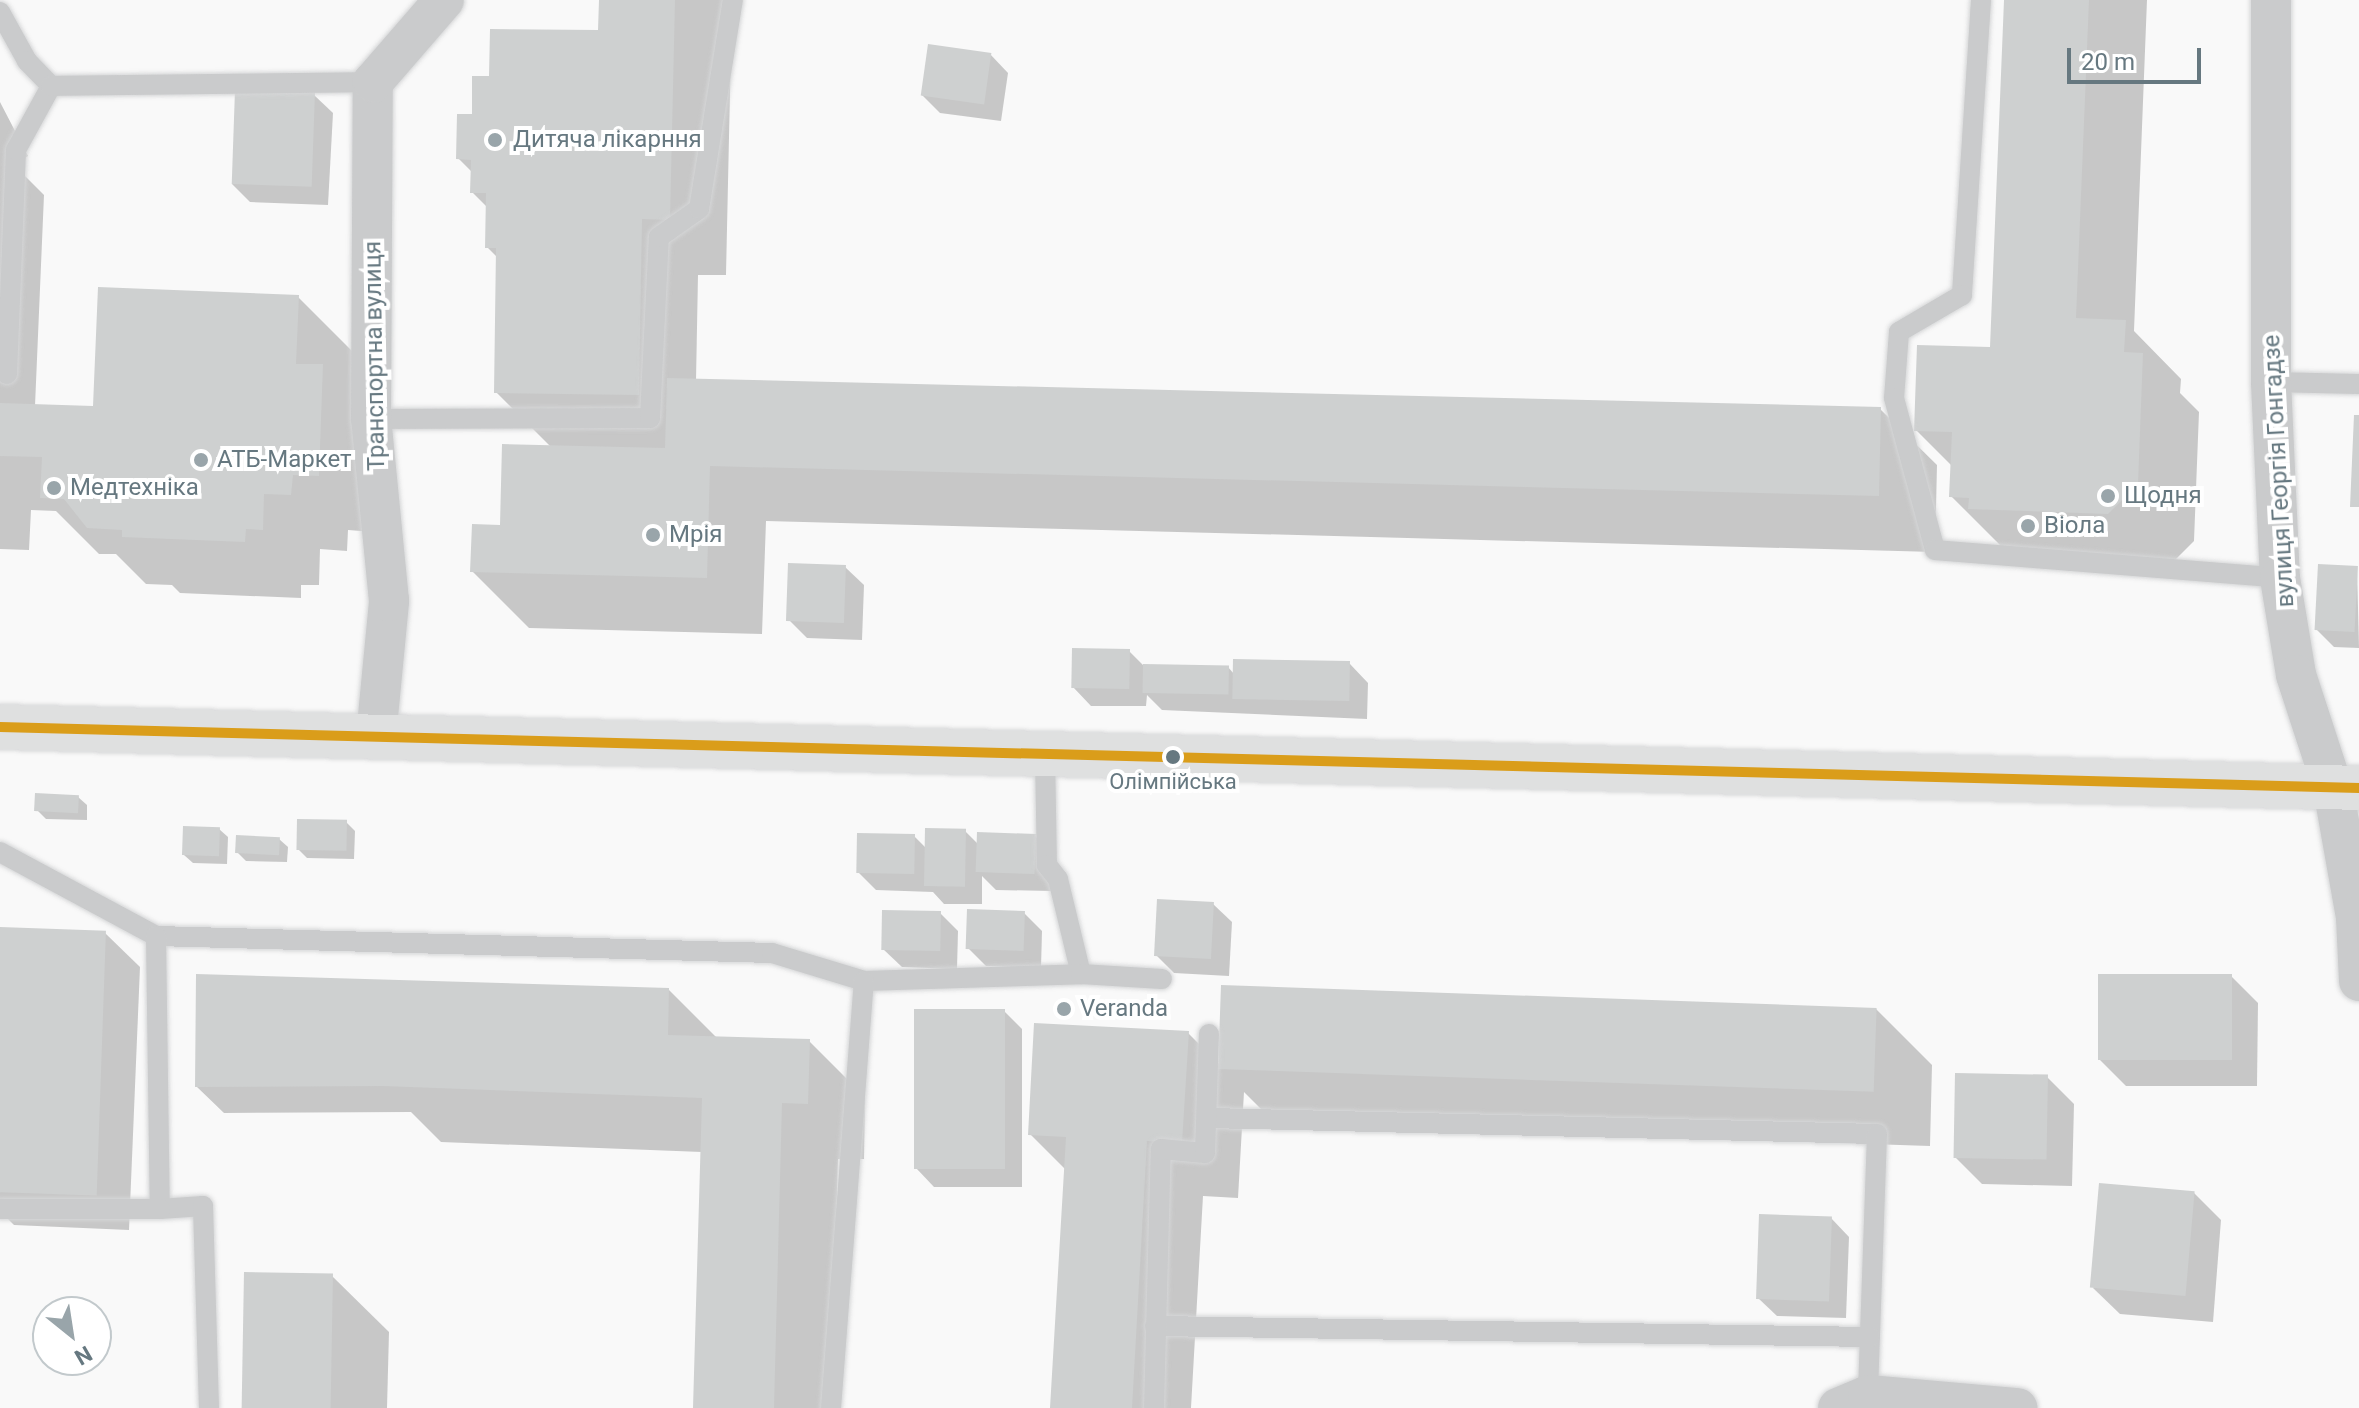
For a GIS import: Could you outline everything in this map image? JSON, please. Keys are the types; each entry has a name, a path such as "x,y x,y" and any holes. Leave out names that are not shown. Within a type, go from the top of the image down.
{"main road":[{"path":"0,727 2346,788"}],"street":[{"path":"373,82 444,0"},
{"name":"вулиця Георгія Гонгадзе","path":"2271,0 2271,382 2280,578 2296,675 2346,788 2359,981"},
{"name":"Транспортна вулиця","path":"373,82 371,419 389,601 376,737"},
{"path":"1853,1401 2017,1408"}],"lane":[{"path":"371,419 650,418 659,237 699,209 733,0"},
{"path":"1981,0 1962,295 1899,332 1894,398 1935,550 2280,578"},
{"path":"0,12 27,61 51,86 373,82"},
{"path":"7,374 16,150 51,86"},
{"path":"2271,382 2359,384"},
{"path":"1045,754 1047,865 1058,879 1081,974"},
{"path":"0,852 156,936 772,953 864,981 1081,974 1162,979"},
{"path":"156,936 160,1209"},
{"path":"831,1408 864,981"},
{"path":"1154,1408 1161,1149 1205,1153 1209,1034"},
{"path":"1208,1118 1877,1134 1870,1337 1853,1401"},
{"path":"0,1209 203,1206 209,1408"},
{"path":"1155,1326 1870,1337"}],"building":[{"path":"599,0 675,0 670,220 642,219 639,395 494,393 496,248 485,248 486,193 470,193 471,160 456,159 457,114 472,114 472,76 489,76 490,29 598,30"},
{"path":"2004,0 2089,0 2076,318 2126,320 2124,352 2143,353 2138,484 2108,514 1968,509 1969,498 1949,497 1952,432 1914,431 1917,345 1990,347"},
{"path":"928,44 991,53 984,104 921,95"},
{"path":"235,90 315,93 312,187 232,184"},
{"path":"98,287 299,295 296,364 323,364 319,476 293,475 291,495 264,494 263,530 246,529 245,542 122,537 122,530 87,528 64,499 40,498 42,457 0,456 0,403 93,406"},
{"path":"667,378 1881,407 1879,496 710,466 707,578 470,572 472,524 500,525 502,444 665,448"},
{"path":"2354,415 2359,415 2359,507 2350,507"},
{"path":"788,563 846,565 844,623 786,621"},
{"path":"2318,564 2358,566 2354,632 2315,630"},
{"path":"1072,648 1130,649 1129,689 1071,688"},
{"path":"1233,659 1350,661 1349,701 1232,699"},
{"path":"1143,664 1229,666 1228,694 1142,693"},
{"path":"35,793 79,795 78,813 34,811"},
{"path":"297,819 347,820 346,851 296,850"},
{"path":"183,826 220,827 219,856 182,855"},
{"path":"925,828 966,829 965,887 924,886"},
{"path":"977,832 1036,834 1035,874 976,872"},
{"path":"857,833 915,834 914,874 856,873"},
{"path":"236,835 280,837 279,855 235,853"},
{"path":"1157,899 1214,902 1211,959 1154,956"},
{"path":"967,909 1025,911 1024,951 966,949"},
{"path":"882,910 941,911 940,951 881,950"},
{"path":"0,927 106,931 97,1196 0,1192"},
{"path":"196,974 669,988 668,1035 810,1039 808,1104 782,1103 774,1408 693,1408 702,1098 383,1086 195,1087"},
{"path":"2098,974 2232,974 2232,1060 2098,1060"},
{"path":"1221,985 1877,1008 1874,1092 1218,1069"},
{"path":"914,1009 1005,1009 1005,1169 914,1169"},
{"path":"1034,1023 1189,1031 1182,1143 1147,1141 1132,1408 1050,1408 1066,1137 1028,1135"},
{"path":"1955,1073 2048,1075 2047,1160 1954,1158"},
{"path":"2099,1183 2195,1191 2185,1296 2090,1288"},
{"path":"1759,1214 1832,1217 1829,1301 1756,1299"},
{"path":"244,1272 333,1274 331,1408 242,1408"}],"transit line":[{"path":"0,727 2359,788"}],"place":[{"name":"Дитяча лікарння","path":"495,140"},
{"name":"АТБ-Маркет","path":"201,460"},
{"name":"Медтехнiка","path":"54,488"},
{"name":"Щодня","path":"2108,496"},
{"name":"Віола","path":"2028,526"},
{"name":"Мрія","path":"653,535"},
{"name":"Олiмпiйська","path":"1173,757"},
{"name":"Veranda","path":"1064,1009"}]}
